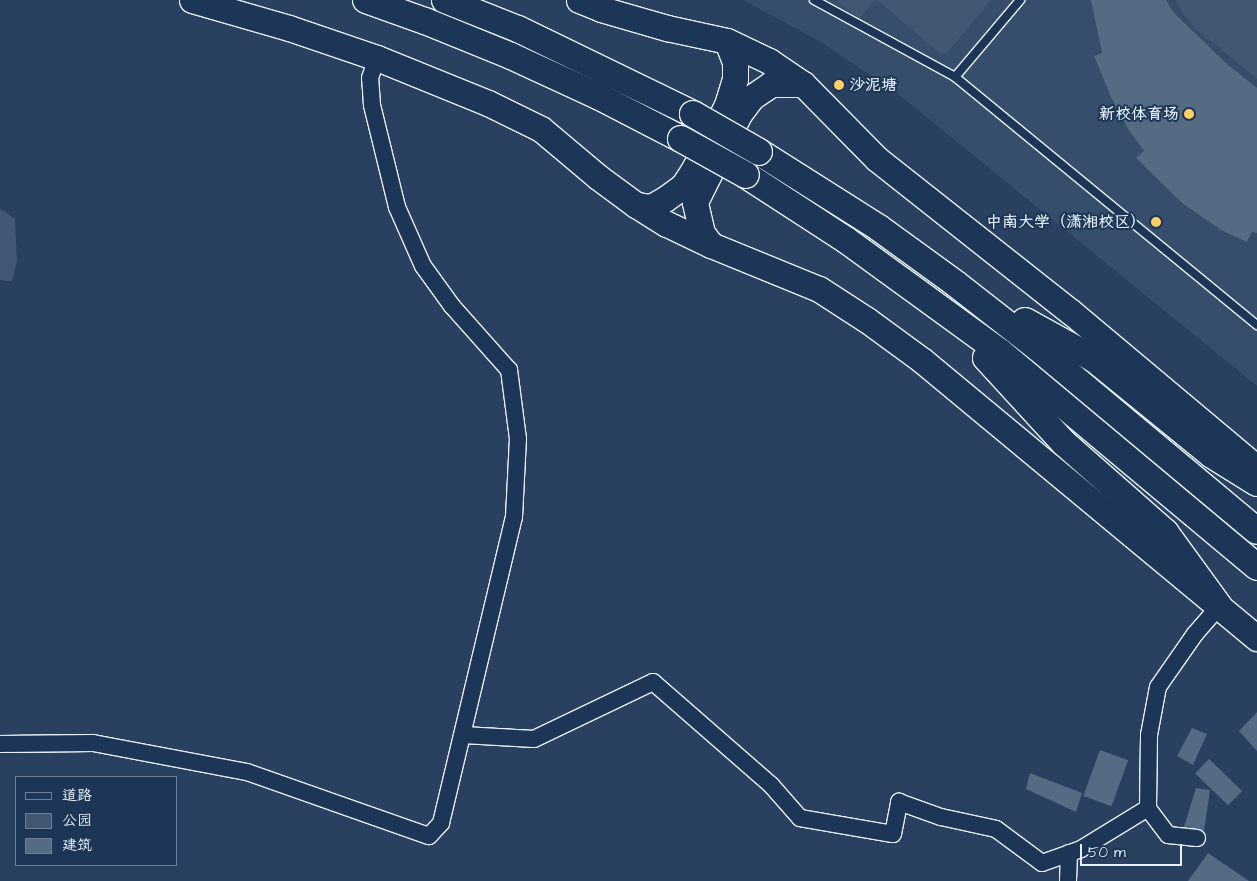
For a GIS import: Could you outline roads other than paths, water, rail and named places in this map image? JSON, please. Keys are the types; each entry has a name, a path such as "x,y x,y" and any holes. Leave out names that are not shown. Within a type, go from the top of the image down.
{"highway":[{"path":"366,0 425,21 511,56 598,96 746,175 846,240 941,307 1000,352 1257,567"},
{"path":"445,0 518,29 693,114 759,152 879,228 956,284 1038,348 1257,531"},
{"path":"956,284 1094,359 1212,455 1257,483"},
{"path":"941,307 1064,443 1165,532 1219,606"}],"main road":[{"path":"192,0 289,28 377,58 488,103 541,129 636,205 668,224 711,245 819,289 867,320 923,361 1257,638"},
{"path":"579,0 601,9 667,28 727,41 769,61 803,84 877,159 1072,312 1257,468"},
{"path":"636,205 651,207 666,199 683,186 694,169 727,105 734,79 736,62 727,41"},
{"path":"711,245 702,233 695,202 739,114 752,97 772,84 803,84"}],"street":[{"path":"0,744 93,743 247,772 429,836 441,823 514,517 518,440 509,370 452,306 423,266 397,207 372,105 370,78 377,58"},
{"path":"1197,838 1168,835 1148,808 1149,735 1158,687 1195,634 1219,606"},
{"path":"463,735 534,739 653,682 771,785 800,818 893,834 899,802 941,817 996,829 1042,863 1081,848 1148,808"},
{"path":"1068,881 1069,853"}],"lane":[{"path":"814,0 955,77 1257,325"},
{"path":"955,77 1020,0"}],"place":[{"name":"沙泥塘","path":"839,85"},
{"name":"新校体育场","path":"1189,114"},
{"name":"中南大学（潇湘校区）","path":"1156,222"}]}
